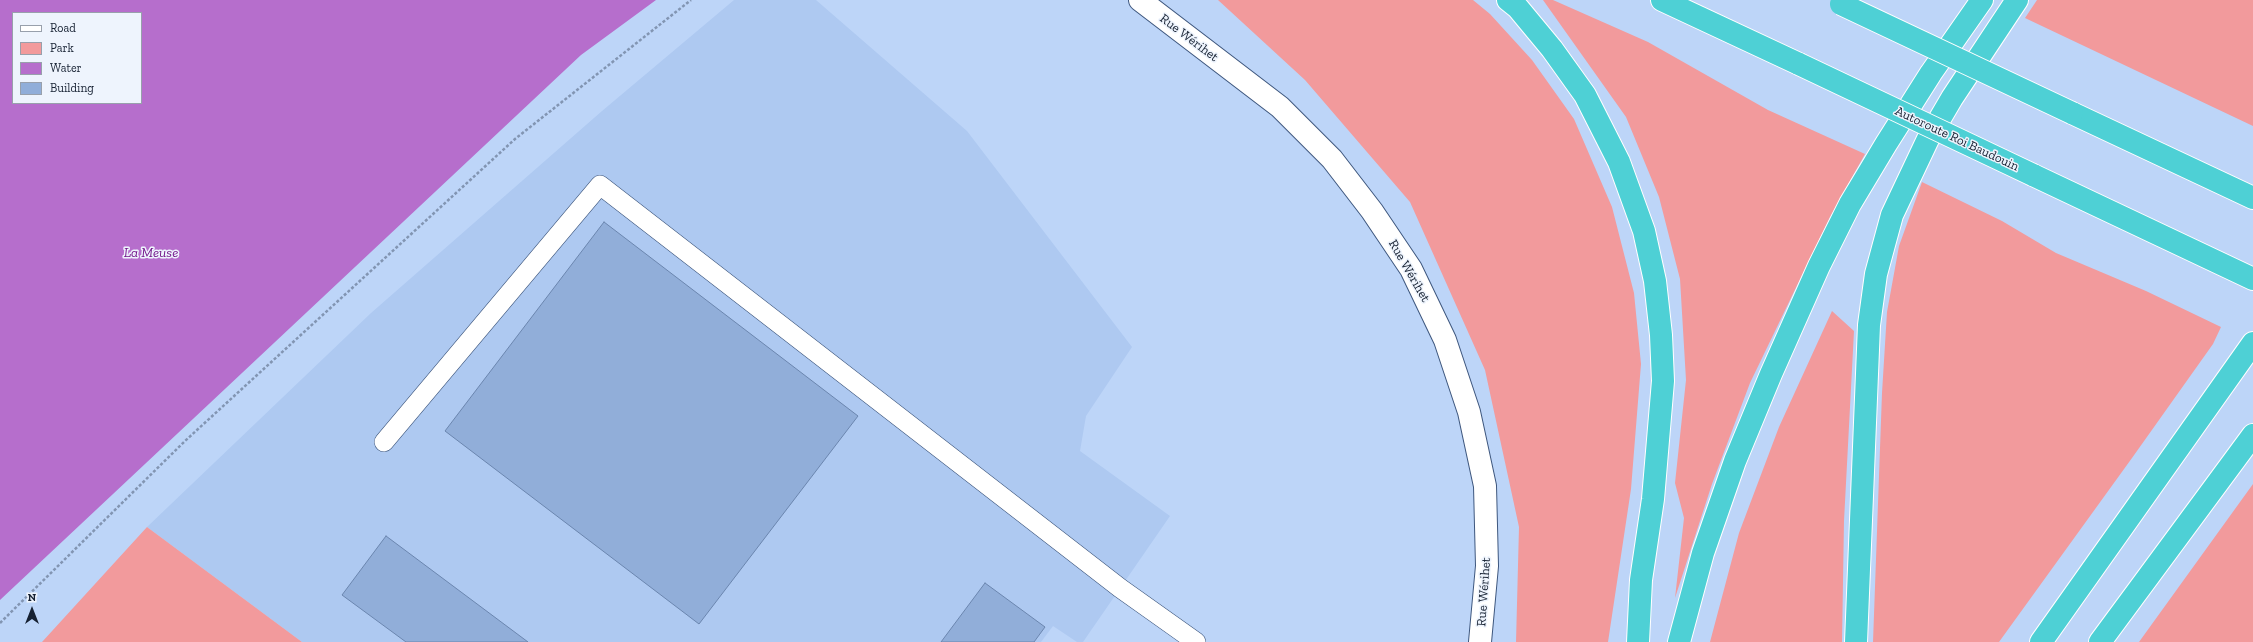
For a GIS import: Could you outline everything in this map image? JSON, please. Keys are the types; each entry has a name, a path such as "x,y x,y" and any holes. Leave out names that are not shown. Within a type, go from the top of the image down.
{"highway":[{"path":"1508,0 1518,8 1552,49 1585,95 1619,162 1644,231 1655,282 1661,335 1663,381 1653,499 1641,580 1638,642"},
{"name":"Autoroute Roi Baudouin","path":"1662,0 2253,279"},
{"path":"1680,642 1691,593 1717,511 1766,386 1820,266 1850,204 1886,144 1931,73 1982,0"},
{"path":"1856,642 1869,325 1871,298 1879,261 1892,215 1928,140 1952,98 2018,0"},
{"path":"1836,2 2253,198"},
{"path":"2041,642 2253,343"},
{"path":"2100,642 2253,435"},
{"path":"1624,642 1641,580"}],"street":[{"name":"Rue Wérihet","path":"1140,0 1280,107 1332,159 1372,211 1411,269 1445,340 1469,412 1485,486 1487,566 1480,642"}],"lane":[{"path":"384,442 600,185 1120,588 1196,642"}],"path":[{"path":"0,623 185,440 515,140 691,0"}],"shaded area":[{"path":"734,0 816,0 967,131 1132,347 1086,416 1080,451 1170,516 1083,642 1077,642 1053,626 1041,642 302,642 147,527 371,313 602,111"}],"green space":[{"path":"1218,0 1473,0 1490,14 1532,60 1574,119 1612,207 1634,293 1641,364 1631,489 1608,642 1516,642 1519,527 1485,370 1410,202 1305,80"},
{"path":"1543,0 1553,0 1648,42 1768,110 1865,154 1830,217 1750,383 1712,484 1675,598 1684,518 1675,483 1686,380 1680,279 1659,197 1626,117"},
{"path":"2037,0 2253,0 2253,126 2025,18"},
{"path":"1922,182 2002,221 2056,253 2146,291 2221,327 2213,344 1999,642 1873,642 1882,393 1887,312 1899,246"},
{"path":"1832,311 1854,331 1844,521 1842,642 1710,642 1739,533 1779,427"},
{"path":"2253,484 2253,642 2139,642"},
{"path":"147,527 302,642 42,642"}],"water":[{"name":"La Meuse","path":"0,0 656,0 581,55 0,600"}],"building":[{"path":"604,222 858,416 699,624 445,431"},
{"path":"386,536 528,642 406,642 342,595"},
{"path":"985,583 1045,627 1034,642 941,642"}]}
